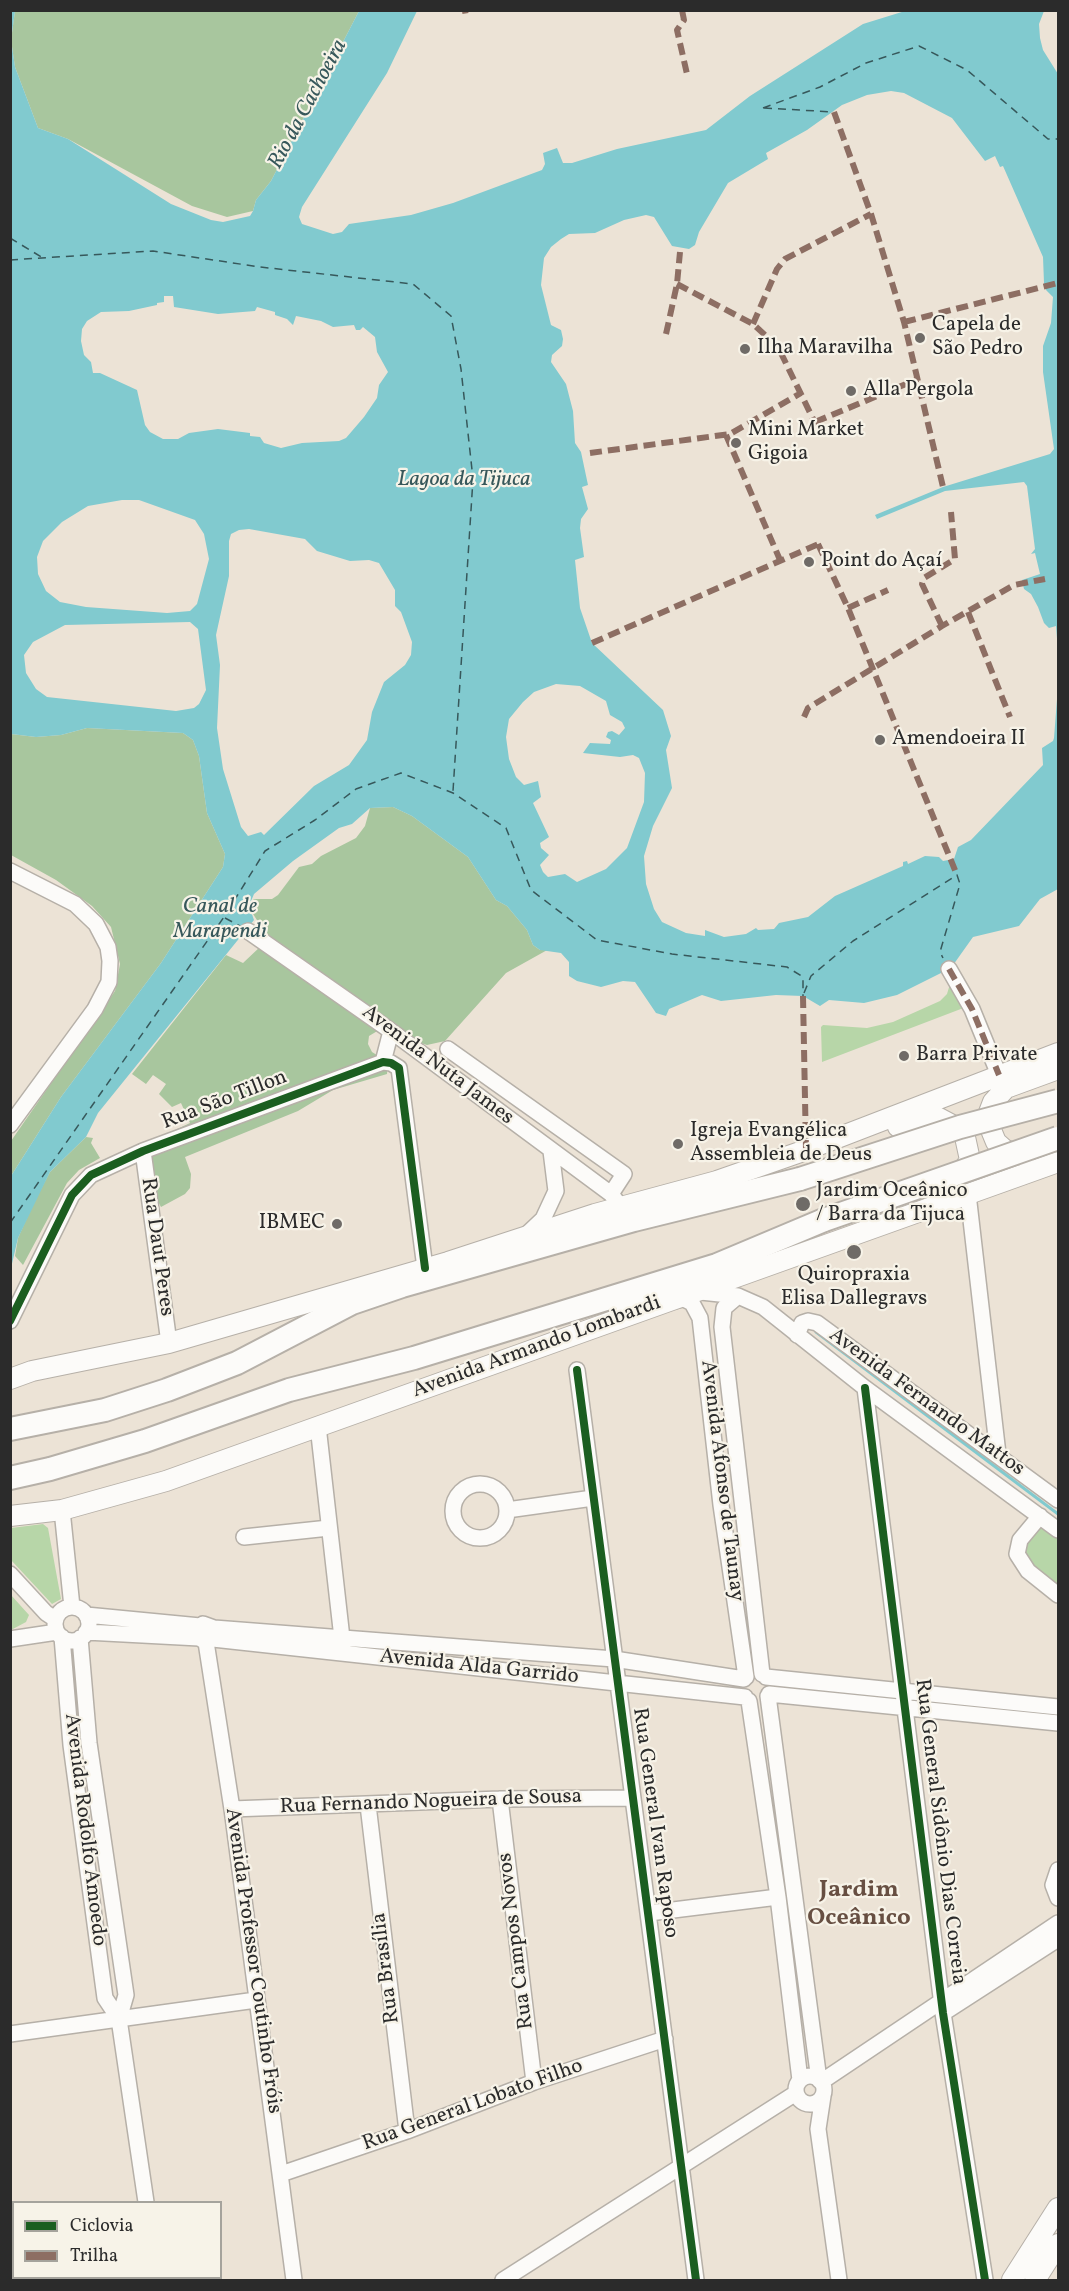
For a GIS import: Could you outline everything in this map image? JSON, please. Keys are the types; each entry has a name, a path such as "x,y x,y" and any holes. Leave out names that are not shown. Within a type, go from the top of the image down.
{"highway":[{"path":"12,1429 105,1410 201,1377 237,1363 352,1303 634,1220 800,1179 960,1127 1059,1101"},
{"name":"Avenida Armando Lombardi","path":"10,1478 103,1454 289,1390 414,1358 717,1265 824,1220 1059,1138"},
{"path":"479,1264 524,1236"},
{"path":"201,1377 340,1292"},
{"path":"224,1414 385,1382 621,1308 686,1294"}],"main road":[{"path":"717,1181 806,1150 1059,1053"},
{"path":"1059,1069 1006,1088 993,1102 988,1116 991,1134 1005,1150 1024,1156 1059,1148"},
{"path":"16,1372 169,1343 425,1268 524,1236 616,1201 754,1175 813,1159 927,1118 949,1121 965,1137 970,1160 964,1171 952,1183 841,1227 757,1269"},
{"name":"Avenida Armando Lombardi","path":"10,1516 62,1510 165,1481 1059,1162"},
{"path":"1012,2280 1059,2208"},
{"path":"1035,2280 1059,2244"}],"street":[{"path":"10,871 75,904 101,931 108,947 110,961 109,982 95,1009 10,1125"},
{"name":"Avenida Nuta James","path":"248,931 392,1031 616,1201"},
{"path":"949,969 972,1009 999,1075"},
{"path":"392,1031 383,1062 391,1063 399,1068"},
{"path":"448,1049 624,1174 616,1201"},
{"path":"399,1068 418,1059 430,1060"},
{"name":"Rua São Tillon","path":"10,1321 72,1195 82,1181 143,1151 383,1062"},
{"path":"399,1068 425,1268"},
{"name":"Rua Daut Peres","path":"143,1151 169,1343"},
{"path":"524,1236 543,1219 556,1191 551,1151"},
{"path":"968,1194 998,1454"},
{"name":"Avenida Fernando Mattos","path":"686,1294 738,1296 763,1307 865,1388 1059,1530"},
{"name":"Avenida Afonso de Taunay","path":"686,1294 700,1318 721,1505 755,1677"},
{"name":"Avenida Afonso de Taunay","path":"738,1296 724,1308 722,1327 755,1677"},
{"name":"Avenida Fernando Mattos","path":"797,1335 802,1323 817,1323 1059,1500"},
{"name":"Rua General Ivan Raposo","path":"577,1370 631,1798 649,1913 696,2280"},
{"name":"Rua General Sidônio Dias Correia","path":"865,1388 943,2007 985,2280"},
{"path":"318,1426 344,1654"},
{"path":"507,1510 593,1498"},
{"path":"62,1510 72,1607"},
{"path":"1040,1516 1020,1540 1017,1554 1028,1571 1059,1595"},
{"path":"244,1537 329,1528"},
{"path":"10,1574 46,1613 58,1630 68,1640 83,1635 86,1616 78,1608 62,1610 58,1630"},
{"name":"Avenida Alda Garrido","path":"86,1616 344,1654 616,1682 747,1699"},
{"path":"10,1639 58,1630"},
{"name":"Avenida Rodolfo Amoedo","path":"58,1630 105,1998 119,2019"},
{"name":"Avenida Alda Garrido","path":"83,1635 342,1637 614,1659 903,1698 1059,1723"},
{"name":"Avenida Rodolfo Amoedo","path":"83,1635 89,1743 126,1995 119,2019 146,2201"},
{"name":"Avenida Professor Coutinho Fróis","path":"206,1635 232,1809 294,2280"},
{"path":"818,2129 801,2095 778,1897 747,1699 741,1688 755,1677 770,1682 769,1695 822,2087 818,2129 839,2280"},
{"path":"747,1699 759,1702 769,1695"},
{"name":"Avenida Alda Garrido","path":"769,1695 903,1698 1059,1707"},
{"path":"72,1745 89,1743"},
{"name":"Rua Fernando Nogueira de Sousa","path":"232,1809 500,1799 631,1798"},
{"name":"Rua Campos Novos","path":"500,1799 534,2082"},
{"name":"Rua Brasília","path":"368,1805 407,2131"},
{"path":"1059,1870 1053,1885 1059,1898"},
{"path":"649,1913 778,1897"},
{"path":"801,2095 816,2103 822,2087 943,2007 1059,1923"},
{"path":"943,2007 1059,1940"},
{"path":"10,2034 256,2000"},
{"name":"Rua General Lobato Filho","path":"281,2174 407,2131 534,2082 665,2039"},
{"path":"503,2280 774,2115 801,2095 809,2076 822,2087"},
{"path":"517,2280 681,2171"},
{"path":"10,2270 12,2280"}],"green space":[{"path":"15,11 359,11 271,181 256,200 253,211 227,217 192,206 68,139 38,128 15,67 11,40"},
{"path":"87,728 183,733 193,740 199,756 207,813 225,854 223,867 161,963 61,1097 11,1176 11,1141 115,991 120,964 111,927 92,906 56,880 11,855 11,734 36,737 61,735"},
{"path":"393,807 412,816 468,857 496,900 507,906 527,930 533,945 540,950 549,949 506,973 445,1041 427,1045 379,1030 369,1036 368,1044 372,1052 388,1062 387,1074 333,1090 298,1111 185,1157 191,1174 190,1188 185,1194 161,1207 154,1194 151,1158 156,1139 190,1123 181,1103 172,1107 159,1094 166,1084 153,1075 146,1084 132,1074 226,955 243,963 261,946 262,928 248,906 254,899 272,899 278,895 299,867 312,864 321,856 356,838 365,826 370,808"},
{"path":"950,984 966,1007 822,1062 821,1027 823,1025 867,1028 893,1022 940,1001 947,994"},
{"path":"86,1137 93,1138 91,1143 100,1158 79,1170 67,1183 23,1265 15,1256 18,1238 34,1202 50,1172"},
{"path":"43,1524 48,1528 61,1599 52,1604 11,1560 11,1528"},
{"path":"1040,1525 1058,1539 1058,1588 1025,1563 1022,1550"},
{"path":"11,1595 29,1615 26,1622 11,1630"}],"water":[{"path":"11,11 15,11 11,40"},
{"name":"Lagoa da Tijuca","path":"359,11 417,11 387,73 302,207 299,217 302,224 333,234 342,232 349,224 411,215 453,203 542,170 545,164 543,153 557,148 563,163 572,163 617,149 706,130 750,96 863,24 905,11 1044,11 1039,24 1040,38 1043,50 1058,74 1058,651 1056,626 1049,628 1044,623 1031,594 1024,589 1022,580 1040,574 1035,553 1031,554 1035,549 1027,486 1024,482 945,491 877,519 875,515 943,487 1050,454 1054,449 1043,372 1043,346 1051,323 1053,297 1046,290 1044,283 1043,257 1003,166 1000,167 995,156 985,161 952,118 904,93 891,91 867,95 842,105 807,130 766,153 768,159 728,183 699,232 695,245 689,249 672,246 654,217 646,215 624,220 595,233 569,234 561,239 551,247 544,258 541,285 551,325 561,330 562,346 552,355 551,362 566,384 573,411 575,443 581,452 588,485 582,487 588,509 581,519 580,528 584,557 575,560 580,608 592,643 663,710 671,736 666,750 672,788 653,826 644,856 646,884 654,909 662,922 686,933 705,936 705,930 724,937 746,934 756,928 758,930 774,929 779,923 808,917 835,896 903,866 903,862 907,861 908,864 925,856 939,857 943,861 954,859 958,847 971,840 1043,765 1042,748 1054,738 1058,686 1058,889 1040,899 1019,926 973,937 951,968 897,995 864,1003 829,1000 820,1006 803,996 776,995 721,1001 702,995 669,1009 666,1016 656,1013 635,982 623,981 601,987 577,981 569,976 569,962 561,953 540,950 533,945 527,930 507,906 496,900 468,857 412,816 393,807 370,808 352,824 339,828 293,861 254,894 249,906 254,920 98,1113 86,1137 50,1172 18,1238 11,1268 11,1176 61,1097 161,963 223,867 225,854 207,813 199,756 193,740 183,733 87,728 61,735 36,737 11,734 11,40 15,67 38,128 68,139 171,204 211,220 223,222 250,216 256,200 271,181","holes":["164,296 173,296 174,307 218,314 255,311 257,307 275,312 275,315 287,319 293,325 296,316 321,321 333,327 354,325 356,330 363,327 375,337 377,352 388,372 379,385 377,398 364,417 346,438 339,441 302,443 281,448 264,443 260,437 250,436 250,433 218,429 189,433 178,439 163,439 150,432 145,425 137,390 100,373 93,373 91,362 84,355 81,341 82,329 87,321 101,312 129,311 164,302","122,500 139,500 195,520 204,534 209,559 197,604 190,611 167,613 86,607 60,602 46,591 38,574 37,557 43,541 62,522 88,506","249,529 305,539 317,551 350,561 369,560 379,563 395,590 395,606 401,612 412,642 411,655 405,665 384,682 372,712 367,740 349,765 314,786 264,835 261,832 248,836 241,827 223,769 217,728 220,665 216,635 229,576 231,534","190,622 198,629 206,690 199,704 194,708 176,711 47,697 36,689 26,673 24,655 33,642 65,625","556,684 580,686 606,701 610,715 622,722 625,728 619,735 612,731 608,732 606,737 611,740 610,744 590,743 583,753 620,757 633,755 639,758 645,773 644,802 627,848 606,869 577,882 565,874 548,877 540,865 549,855 541,848 540,843 549,837 533,803 541,797 538,781 524,785 516,777 509,759 506,737 509,719 534,692"]}],"waterway":[{"path":"816,1332 1058,1514"}],"ferry route":[{"path":"763,108 820,87 866,63 919,46 967,70 1048,139 1058,139"},
{"path":"764,108 834,112"},
{"path":"10,238 43,258"},
{"path":"10,260 153,251 260,267 413,284 451,316 461,369 473,479 453,791"},
{"path":"10,1223 224,917 265,851 315,820 356,789 401,773 453,793 506,828 531,890 597,940 672,954 787,967 803,977 803,996"},
{"path":"804,993 811,976 853,941 957,875 960,884 940,952 943,958"},
{"path":"225,918 242,927"}],"marked path":[{"path":"462,11 468,10"},
{"path":"682,10 684,20 677,30 687,74"},
{"path":"834,112 871,214 904,322 943,487"},
{"path":"753,324 777,269 785,259 871,214"},
{"path":"666,334 677,284 680,252"},
{"path":"904,322 1058,283"},
{"path":"677,284 753,324 778,347 818,429"},
{"path":"815,422 918,379"},
{"path":"590,453 730,434 801,393"},
{"path":"726,435 780,560"},
{"path":"942,626 922,584 924,578 955,559 951,512"},
{"path":"592,643 821,543"},
{"path":"818,544 848,608 957,875"},
{"path":"804,717 808,708 942,626 1014,585 1045,579"},
{"path":"848,608 888,590"},
{"path":"968,612 1010,717"},
{"path":"949,969 972,1009 999,1075"},
{"path":"803,996 806,1150"}],"cycle path":[{"path":"10,1321 72,1195 91,1175 143,1151 383,1062 391,1063 399,1068 425,1268"},
{"path":"577,1370 696,2280"},
{"path":"865,1388 943,2013 985,2280"}],"place":[{"name":"Capela de São Pedro","path":"920,338"},
{"name":"Ilha Maravilha","path":"745,349"},
{"name":"Alla Pergola","path":"851,391"},
{"name":"Mini Market Gigoia","path":"736,443"},
{"name":"Point do Açaí","path":"809,562"},
{"name":"Amendoeira II","path":"880,740"},
{"name":"Barra Private","path":"904,1056"},
{"name":"Igreja Evangélica Assembleia de Deus","path":"678,1144"},
{"name":"Jardim Oceânico / Barra da Tijuca","path":"803,1204"},
{"name":"IBMEC","path":"337,1224"},
{"name":"Quiropraxia Elisa Dallegravs","path":"854,1252"}],"district":[{"name":"Jardim Oceânico","path":"859,1906"}],"water label":[{"name":"Rio da Cachoeira","path":"309,105"},
{"name":"Canal de Marapendi","path":"220,920"}]}
